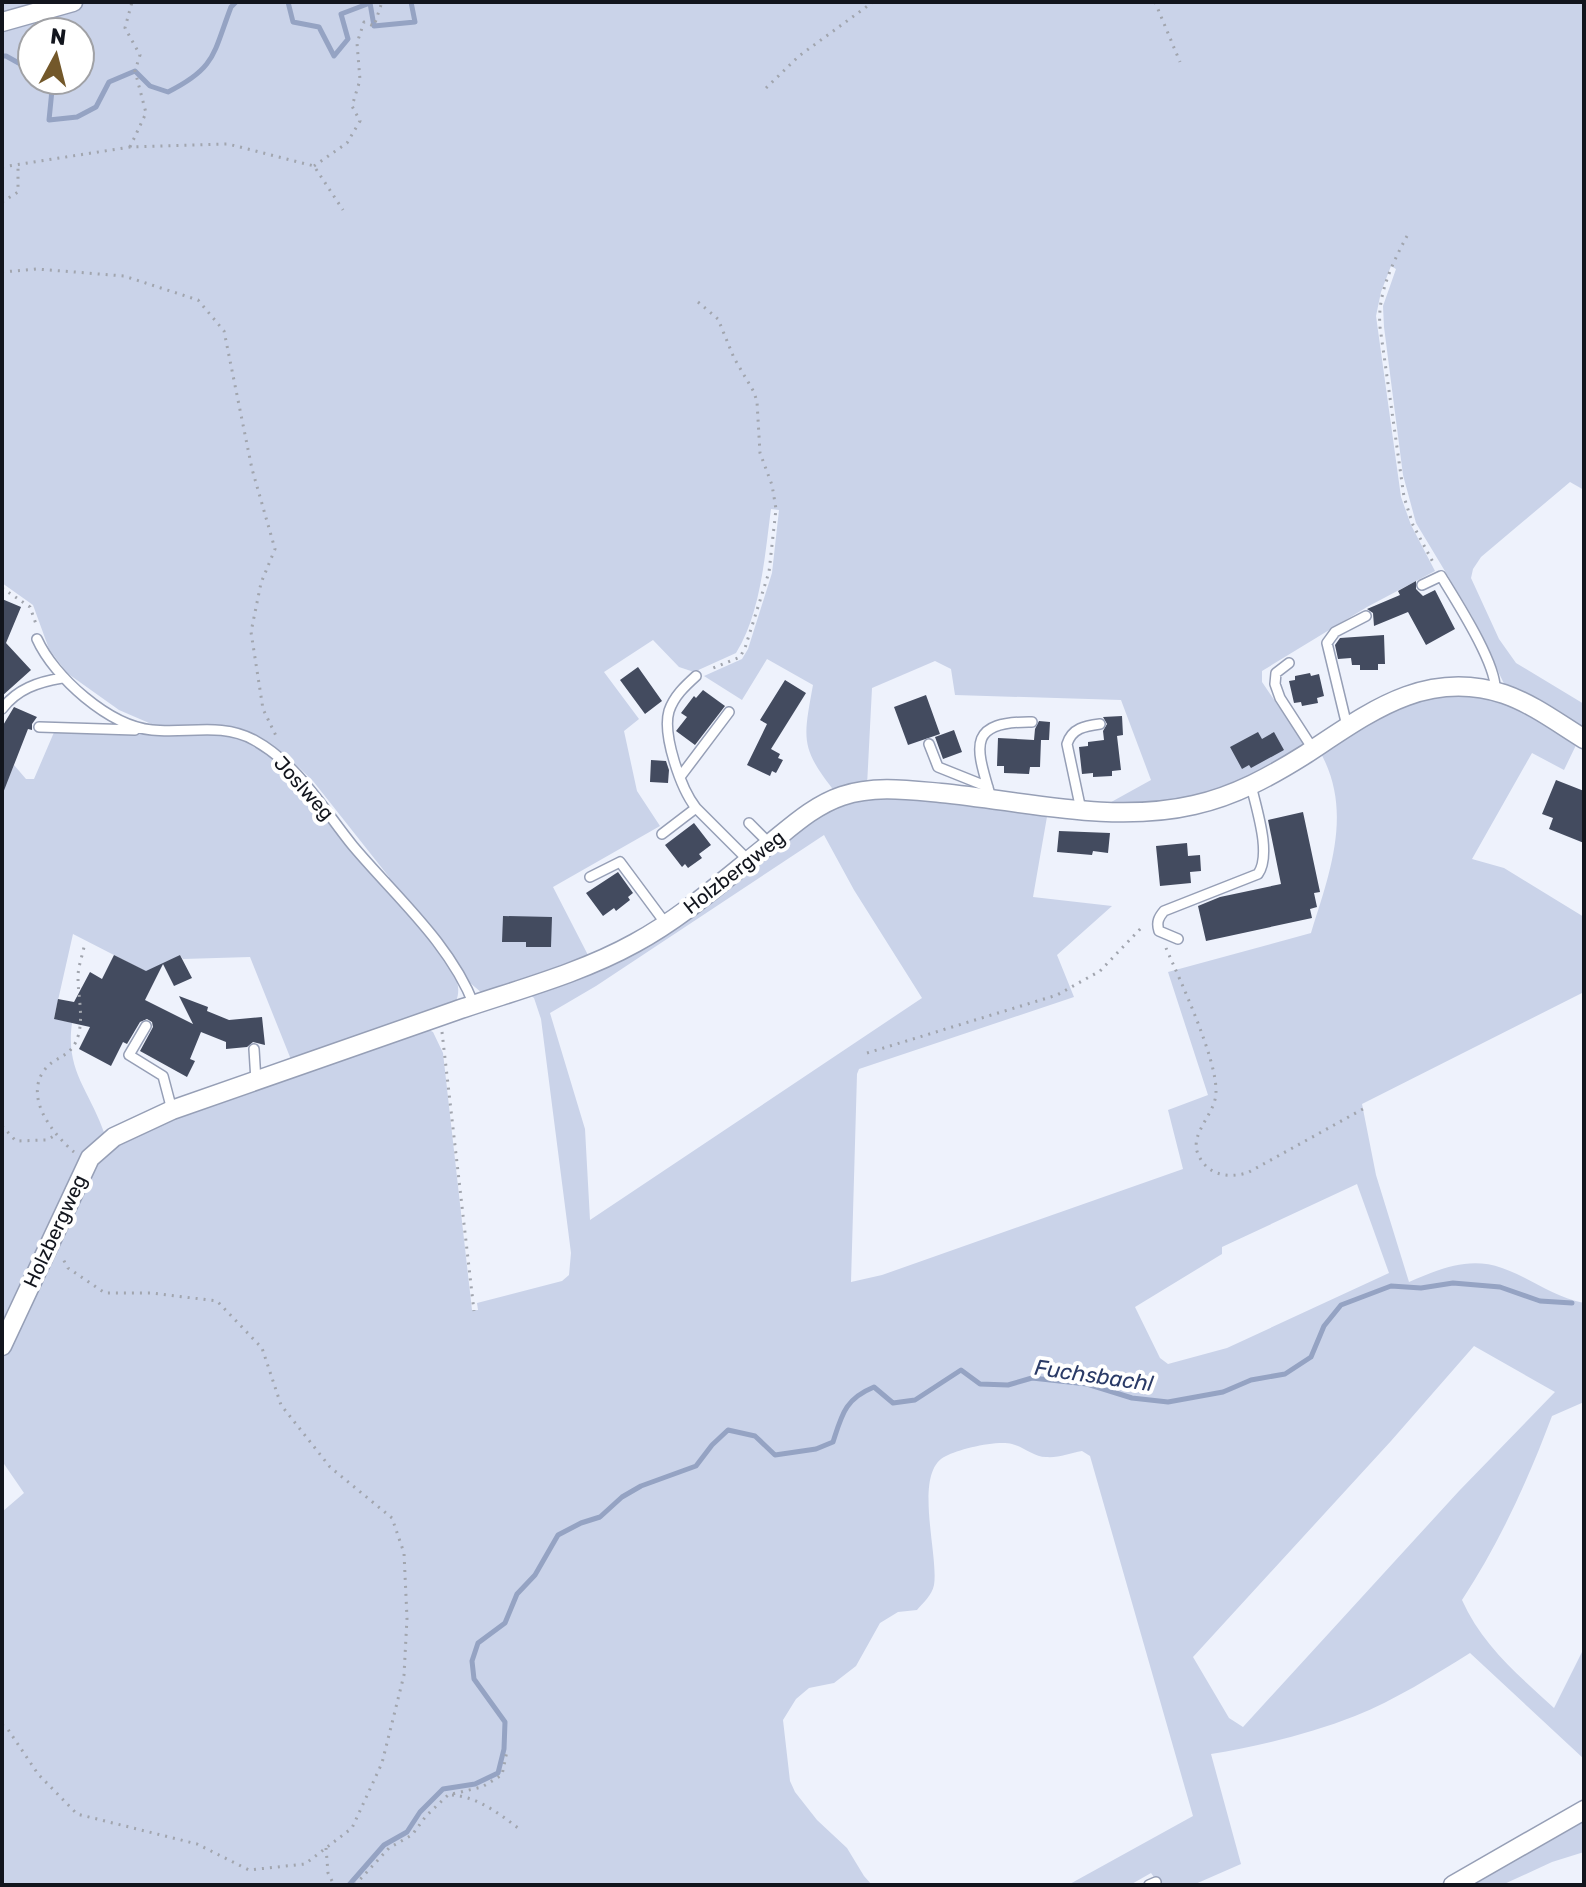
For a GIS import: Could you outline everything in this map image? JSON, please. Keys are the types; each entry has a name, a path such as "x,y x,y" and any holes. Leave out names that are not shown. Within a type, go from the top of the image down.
{"street":[{"path":"2,22 73,2"},
{"name":"Holzbergweg","path":"2,1346 90,1158 114,1137 172,1110 540,984 605,958 666,924 814,810 837,798 853,793 896,790 990,793 1081,810 1163,811 1211,800 1251,785 1382,704 1412,693 1449,688 1495,692 1544,714 1584,739"},
{"path":"1453,1885 1584,1810"}],"lane":[{"path":"1422,585 1441,576 1467,619 1493,673 1495,692"},
{"path":"1347,726 1327,643 1335,632 1366,616"},
{"name":"Joslweg","path":"37,639 62,678 116,717 151,730 215,729 241,734 292,769 450,958 467,986 474,1005"},
{"path":"1289,663 1276,673 1277,691 1313,749"},
{"path":"696,676 678,694 668,718 669,737 680,777 689,800 749,861"},
{"path":"2,709 13,696 27,687 62,678"},
{"path":"680,777 729,712"},
{"path":"990,793 979,751 983,735 1000,723 1032,722"},
{"path":"1081,810 1068,740 1079,728 1100,724"},
{"path":"39,727 151,730"},
{"path":"929,744 938,767 990,793"},
{"path":"1178,939 1159,931 1159,917 1164,911 1258,874 1262,868 1263,847 1251,785"},
{"path":"662,834 696,808"},
{"path":"749,823 770,844"},
{"path":"590,877 620,862 666,924"},
{"path":"146,1026 129,1055 163,1076 172,1110"},
{"path":"254,1049 256,1081"}],"path":[{"path":"130,147 146,113 135,71 140,55 125,28 132,2"},
{"path":"314,166 347,143 360,121 352,106 360,80 357,43 364,22 374,26 382,2"},
{"path":"766,88 799,56 873,2"},
{"path":"1155,2 1180,62"},
{"path":"2,167 130,147 228,144 314,166 343,210"},
{"path":"2,202 18,192 18,165"},
{"path":"1407,236 1383,293 1380,327 1404,497 1413,525 1441,576"},
{"path":"2,272 37,269 124,276 198,300 224,331 252,469 275,549 261,583 251,632 263,709 292,769"},
{"path":"696,676 740,657 745,648 769,572 776,509 772,485 760,453 754,392 734,358 718,319 698,302"},
{"path":"2,588 30,607 37,622 37,639"},
{"path":"867,1053 1071,989 1100,971 1150,919 1164,911"},
{"path":"1159,931 1205,1046 1216,1082 1215,1104 1196,1138 1195,1146 1209,1169 1236,1176 1249,1172 1363,1109"},
{"path":"84,947 78,972 82,1008 76,1043 72,1052 43,1072 37,1090 43,1111 57,1134 72,1150 90,1158"},
{"path":"440,1016 474,1311"},
{"path":"2,1126 16,1141 47,1140 57,1134"},
{"path":"2,1725 38,1774 77,1814 197,1844 249,1870 305,1864 352,1828 382,1763 404,1675 407,1618 404,1553 392,1518 330,1467 281,1405 262,1348 217,1301 152,1293 105,1293 68,1268 52,1238"},
{"path":"355,1885 389,1848 412,1835 448,1795 482,1787 502,1775 507,1751"},
{"path":"448,1795 468,1797 522,1831"},
{"path":"326,1848 328,1873 334,1885"}],"shaded area":[{"path":"2,2 1584,2 1584,490 1570,482 1481,557 1471,578 1499,639 1516,663 1584,704 1584,733 1506,688 1472,616 1416,523 1403,475 1384,327 1383,306 1396,269 1391,266 1376,316 1401,497 1411,525 1435,571 1367,607 1262,671 1262,682 1306,747 1271,769 1195,799 1104,806 1151,780 1121,700 955,695 951,669 935,661 872,688 867,786 836,793 816,765 807,743 807,719 813,685 767,659 742,700 704,676 742,659 748,649 772,573 779,510 771,509 756,602 736,653 694,672 679,667 653,640 604,672 639,719 624,731 637,791 660,826 553,887 590,959 482,993 469,982 452,956 387,879 389,877 313,781 284,753 279,754 228,727 156,726 119,710 67,673 49,649 33,605 2,583"},
{"path":"1427,695 1494,696 1578,741 1564,770 1532,753 1472,859 1504,868 1584,917 1584,992 1362,1104 1376,1175 1409,1282 1454,1266 1478,1263 1513,1272 1584,1303 1584,1402 1552,1416 1512,1510 1462,1600 1490,1645 1554,1708 1584,1648 1584,1759 1470,1653 1399,1695 1355,1716 1284,1739 1211,1754 1241,1864 1193,1885 1160,1885 1151,1873 1130,1885 1068,1885 1193,1816 1090,1456 1082,1451 1042,1457 1012,1444 997,1443 946,1456 936,1465 930,1478 929,1515 935,1571 934,1585 927,1599 917,1610 898,1612 880,1623 856,1666 834,1683 809,1688 796,1699 783,1720 790,1781 795,1792 817,1820 847,1848 872,1885 2,1885 2,1512 24,1493 2,1461 2,1358 85,1178 104,1152 133,1133 427,1029 433,1032 443,1053 472,1310 478,1310 477,1303 562,1281 569,1275 571,1253 541,1019 534,998 529,994 607,964 830,807 877,796 1048,811 1033,897 1112,906 1057,955 1074,997 859,1069 851,1282 882,1275 1183,1169 1168,1110 1208,1095 1168,972 1311,933 1331,864 1337,818 1335,795 1319,750 1371,716","holes":["824,835 854,890 922,998 590,1220 585,1129 550,1013 596,986","1357,1184 1389,1273 1227,1348 1168,1364 1160,1358 1135,1307 1222,1254 1222,1247","1474,1346 1555,1392 1459,1491 1243,1727 1229,1718 1193,1657"]},
{"path":"55,730 215,733 251,742 289,772 446,960 455,975 458,991 456,1001 292,1062 250,957 183,959 180,955 149,973 73,934 54,1018 72,1023 75,1068 105,1135 2,1329 2,784 14,765 26,779 34,779"},
{"path":"1584,1815 1584,1852 1552,1862 1502,1885 1462,1885"}],"building":[{"path":"1416,581 1416,589 1423,596 1435,590 1455,629 1426,645 1408,612 1374,626 1373,613 1367,609 1400,595 1398,591"},
{"path":"2,599 21,607 6,643 31,670 2,696"},
{"path":"1384,635 1385,664 1378,664 1378,670 1360,670 1360,665 1352,665 1351,658 1338,659 1335,645 1340,638"},
{"path":"638,667 662,701 645,714 620,680"},
{"path":"1310,673 1311,676 1319,674 1324,696 1317,698 1318,703 1302,706 1301,702 1294,703 1289,681 1295,680 1295,676"},
{"path":"785,680 806,693 771,749 783,760 776,773 772,771 770,776 747,765 767,724 760,720"},
{"path":"703,690 725,706 695,745 676,731 687,717 681,713"},
{"path":"926,695 940,734 908,745 894,707"},
{"path":"14,707 37,717 32,730 28,729 3,793 2,727"},
{"path":"1122,716 1123,735 1117,736 1121,770 1112,771 1112,776 1082,774 1079,747 1104,740 1103,731 1107,724 1103,717"},
{"path":"1039,721 1050,722 1049,740 1041,740 1040,767 1030,767 1029,774 1004,773 1004,766 997,766 998,738 1034,740"},
{"path":"954,730 962,752 943,759 935,737"},
{"path":"1258,732 1262,739 1274,732 1284,750 1251,768 1249,765 1242,769 1230,747"},
{"path":"651,760 666,761 668,783 650,782"},
{"path":"1556,780 1584,791 1584,843 1549,829 1553,818 1542,814"},
{"path":"1303,812 1320,892 1314,893 1317,907 1310,909 1312,918 1206,941 1198,906 1220,897 1281,884 1268,820"},
{"path":"694,823 711,845 699,854 702,858 688,868 685,864 682,867 665,845"},
{"path":"1059,831 1110,833 1108,853 1057,852"},
{"path":"1187,843 1188,856 1200,855 1201,871 1190,872 1191,883 1160,886 1156,846"},
{"path":"618,872 633,893 628,897 630,900 616,911 614,908 603,916 586,893"},
{"path":"503,916 552,917 551,947 526,947 526,942 502,942"},
{"path":"114,955 146,971 180,955 192,978 174,986 163,964 145,1000 193,1024 179,996 208,1007 207,1011 229,1020 262,1017 265,1045 253,1042 247,1047 226,1049 226,1042 201,1032 190,1059 195,1061 187,1077 140,1051 153,1027 147,1019 140,1022 127,1044 123,1042 111,1066 79,1049 90,1027 54,1019 58,999 74,1002 90,972 102,979"}],"waterway":[{"path":"51,96 49,120 77,117 96,107 109,82 135,71 150,86 168,92 196,75 211,58 231,7 236,2"},
{"path":"288,2 293,22 319,27 334,56 348,39 341,14 370,3 374,26 415,22 411,2"},
{"path":"2,56 16,62"},
{"name":"Fuchsbachl","path":"349,1885 384,1845 407,1832 420,1812 443,1789 475,1784 498,1773 504,1749 505,1722 474,1679 472,1661 478,1643 505,1623 517,1594 535,1575 558,1535 600,1517 622,1497 641,1486 696,1466 728,1430 755,1436 775,1455 816,1449 833,1442 846,1408 864,1392 874,1387 893,1403 915,1400 961,1370 980,1384 1008,1385 1032,1378 1087,1384 1132,1398 1168,1402 1223,1392 1251,1380 1285,1374 1311,1357 1324,1326 1341,1305 1391,1286 1421,1288 1453,1283 1500,1287 1540,1301 1572,1303"}]}
